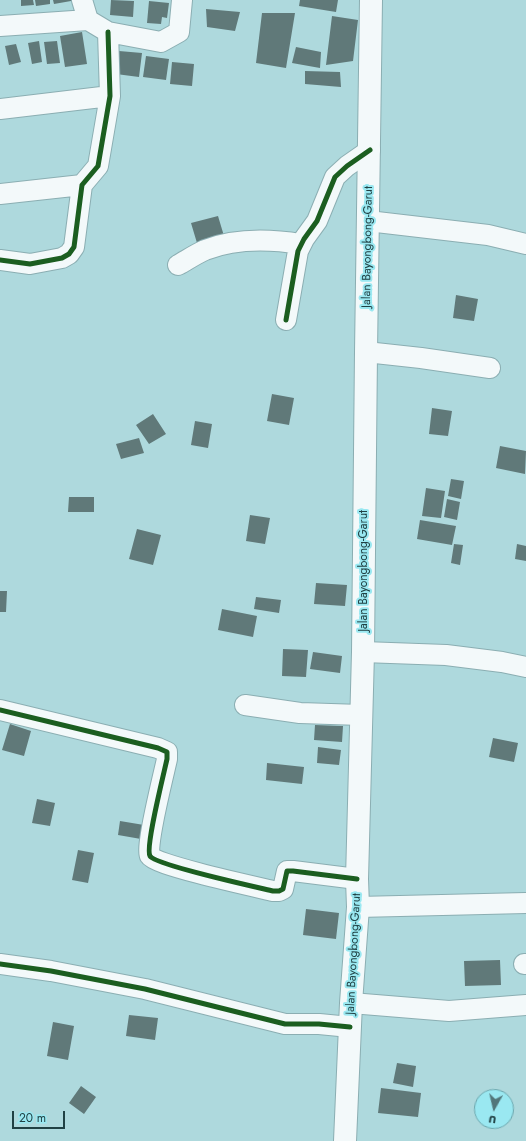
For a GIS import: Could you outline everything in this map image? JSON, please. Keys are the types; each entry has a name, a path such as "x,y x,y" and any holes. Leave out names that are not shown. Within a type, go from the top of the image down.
{"main road":[{"name":"Jalan Bayongbong-Garut","path":"345,1141 351,1003 358,907 357,879 363,652 371,0"}],"street":[{"path":"82,0 88,20"},
{"path":"0,26 88,20 108,32 161,42 180,32 182,0"},
{"path":"0,260 30,264 62,258 69,254 74,247 82,185 98,166 110,96 108,32"},
{"path":"0,109 110,96"},
{"path":"286,320 298,251 301,244 317,221 335,177 347,166 370,150"},
{"path":"0,194 82,185"},
{"path":"368,221 488,235 526,244"},
{"path":"178,265 205,250 234,243 273,241 301,244"},
{"path":"366,352 490,368"},
{"path":"363,652 446,655 502,662 526,667"},
{"path":"245,705 300,713 361,715"},
{"path":"0,710 158,748 167,752 167,759 151,835 149,854 150,857 155,860 273,891 283,889 287,871 357,879"},
{"path":"358,907 526,903"},
{"path":"0,964 51,971 145,990 284,1024 319,1024 350,1027"},
{"path":"351,1003 449,1011 526,1005"}],"building":[{"path":"21,0 33,0 34,5 21,6"},
{"path":"35,0 50,0 50,4 36,6"},
{"path":"53,0 71,0 71,1 54,4"},
{"path":"111,0 134,1 133,17 110,15"},
{"path":"300,0 338,0 336,12 299,6"},
{"path":"149,1 169,3 167,18 162,17 161,24 147,23"},
{"path":"206,9 240,12 235,31 207,27"},
{"path":"262,13 295,13 286,68 256,63"},
{"path":"332,16 358,20 353,61 326,65"},
{"path":"82,32 87,64 65,67 60,36"},
{"path":"39,41 42,62 32,64 28,43"},
{"path":"57,41 60,63 47,64 44,42"},
{"path":"16,44 21,62 9,65 5,46"},
{"path":"296,47 321,52 320,68 292,63"},
{"path":"119,51 142,53 139,77 116,74"},
{"path":"146,56 169,59 166,80 143,77"},
{"path":"172,62 194,64 192,86 170,84"},
{"path":"305,71 340,72 341,87 305,84"},
{"path":"218,216 224,236 197,243 191,223"},
{"path":"456,295 478,299 474,321 453,318"},
{"path":"272,394 294,398 289,425 267,421"},
{"path":"432,408 452,411 448,436 429,434"},
{"path":"153,414 166,434 149,444 136,425"},
{"path":"195,421 212,424 208,448 191,445"},
{"path":"139,438 144,453 121,459 116,444"},
{"path":"500,446 526,451 525,474 496,468"},
{"path":"451,479 464,481 461,499 448,496"},
{"path":"426,488 445,491 441,518 422,516"},
{"path":"69,497 94,497 94,512 68,512"},
{"path":"447,499 460,502 457,520 444,517"},
{"path":"250,515 270,518 265,544 246,541"},
{"path":"420,520 456,526 452,545 417,539"},
{"path":"137,529 161,535 153,565 129,559"},
{"path":"454,544 463,545 460,565 451,563"},
{"path":"517,544 526,546 526,561 515,559"},
{"path":"316,583 347,585 345,606 314,604"},
{"path":"0,591 7,591 6,612 0,612"},
{"path":"256,597 281,600 279,613 254,609"},
{"path":"222,609 257,616 253,637 218,630"},
{"path":"283,649 308,650 306,677 282,676"},
{"path":"313,652 342,656 340,673 310,669"},
{"path":"10,724 31,731 24,756 2,750"},
{"path":"315,725 343,726 342,742 314,740"},
{"path":"493,738 518,743 514,762 489,757"},
{"path":"318,747 341,750 339,765 317,763"},
{"path":"267,763 304,767 302,784 266,780"},
{"path":"37,799 55,803 50,826 32,823"},
{"path":"120,821 144,825 141,839 118,835"},
{"path":"78,850 94,853 88,883 72,880"},
{"path":"306,909 339,913 336,939 303,935"},
{"path":"500,960 501,985 465,986 464,961"},
{"path":"129,1015 158,1018 155,1040 126,1036"},
{"path":"53,1022 74,1026 68,1060 47,1056"},
{"path":"397,1063 416,1066 413,1087 393,1083"},
{"path":"81,1086 96,1097 84,1114 69,1103"},
{"path":"381,1088 421,1093 418,1117 378,1113"}],"cycle path":[{"path":"0,260 30,264 62,258 69,254 74,247 82,185 98,166 110,96 108,32"},
{"path":"286,320 298,251 304,239 317,221 335,177 347,166 370,150"},
{"path":"0,710 158,748 167,752 167,759 150,839 150,856 156,860 228,881 273,891 283,889 287,871 357,879"},
{"path":"0,964 51,971 145,989 285,1024 319,1024 350,1027"}]}
